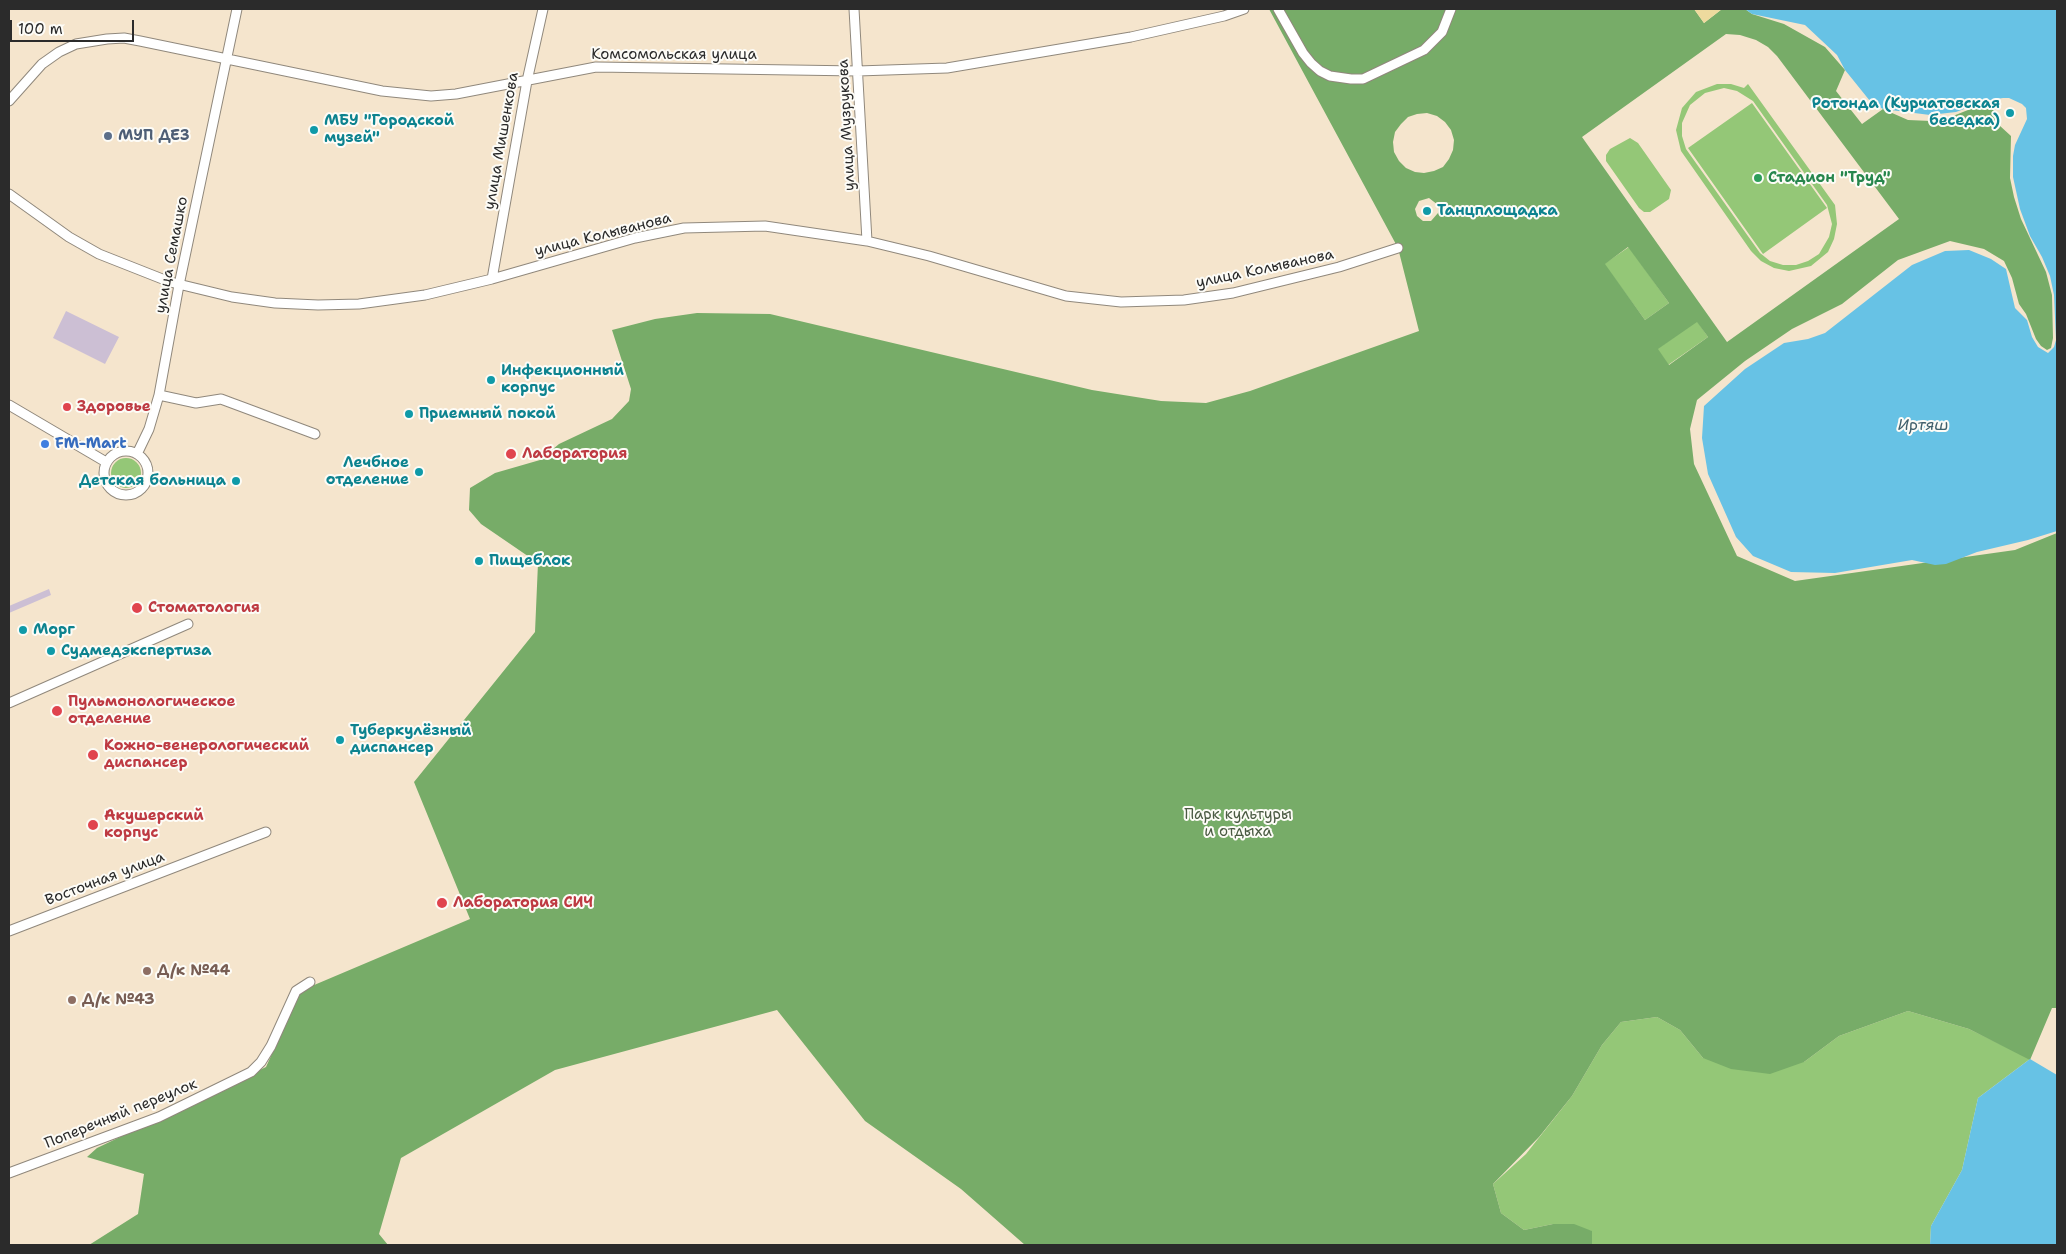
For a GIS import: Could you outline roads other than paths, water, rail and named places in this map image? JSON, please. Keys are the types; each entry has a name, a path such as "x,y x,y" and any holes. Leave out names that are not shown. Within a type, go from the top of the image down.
{"street":[{"name":"улица Семашко","path":"137,454 149,429 160,394 179,285 237,9"},
{"name":"улица Мишенкова","path":"492,279 526,81 543,9"},
{"name":"улица Музрукова","path":"854,9 867,241"},
{"name":"Комсомольская улица","path":"9,101 42,64 59,52 76,44 92,40 124,38 406,95 456,94 596,67 858,70 947,68 1131,36 1224,16 1244,9"},
{"path":"1278,9 1303,53 1320,71 1330,76 1346,79 1363,78 1424,50 1442,32 1451,9"},
{"name":"улица Колыванова","path":"9,194 69,237 99,254 134,269 179,285 232,297 275,303 318,305 359,304 399,299 492,279 635,238 684,228 765,226 867,241 929,256 1066,296 1121,302 1184,300 1232,293 1339,267 1398,248"},
{"path":"160,394 196,403 221,399 315,434"},
{"path":"9,405 106,462"},
{"path":"124,451 137,454 143,460 147,473 143,487 131,494 123,495 110,489 104,476 106,462 117,453 124,451"},
{"path":"9,703 188,624"},
{"name":"Восточная улица","path":"9,931 266,832"},
{"name":"Поперечный переулок","path":"9,1173 159,1117 251,1072 262,1062 271,1046 296,991 310,982"}],"water":[{"name":"Иртяш","path":"1745,9 2057,9 2057,531 1977,552 1946,564 1935,565 1912,560 1835,573 1791,572 1753,556 1736,537 1708,474 1702,438 1704,406 1745,369 1784,343 1808,339 1825,333 1912,265 1945,251 1969,250 1991,259 2006,269 2015,308 2027,320 2032,337 2038,347 2048,353 2054,347 2056,340 2054,295 2050,276 2030,236 2020,209 2013,177 2015,145 2027,119 2026,108 2009,98 2003,98 1985,101 1956,112 1930,115 1883,109 1870,101 1845,70 1837,55 1805,25 1752,14"},
{"path":"2030,1059 2057,1075 2057,1245 1930,1245 1931,1226 1962,1170 1978,1098"}],"place":[{"name":"Ротонда (Курчатовская беседка)","path":"2010,113"},
{"name":"МБУ \"Городской музей\"","path":"314,130"},
{"name":"МУП ДЕЗ","path":"108,136"},
{"name":"Стадион \"Труд\"","path":"1758,178"},
{"name":"Танцплощадка","path":"1427,211"},
{"name":"Инфекционный корпус","path":"491,380"},
{"name":"Здоровье","path":"67,407"},
{"name":"Приемный покой","path":"409,414"},
{"name":"FM-Mart","path":"45,444"},
{"name":"Лаборатория","path":"511,454"},
{"name":"Лечбное отделение","path":"419,472"},
{"name":"Детская больница","path":"236,481"},
{"name":"Пищеблок","path":"479,561"},
{"name":"Стоматология","path":"137,608"},
{"name":"Морг","path":"23,630"},
{"name":"Судмедэкспертиза","path":"51,651"},
{"name":"Пульмонологическое отделение","path":"57,711"},
{"name":"Туберкулёзный диспансер","path":"340,740"},
{"name":"Кожно-венерологический диспансер","path":"93,755"},
{"name":"Акушерский корпус","path":"93,825"},
{"name":"Лаборатория СИЧ","path":"442,903"},
{"name":"Д/к №44","path":"147,971"},
{"name":"Д/к №43","path":"72,1000"}],"park label":[{"name":"Парк культуры и отдыха","path":"1238,824"}]}
